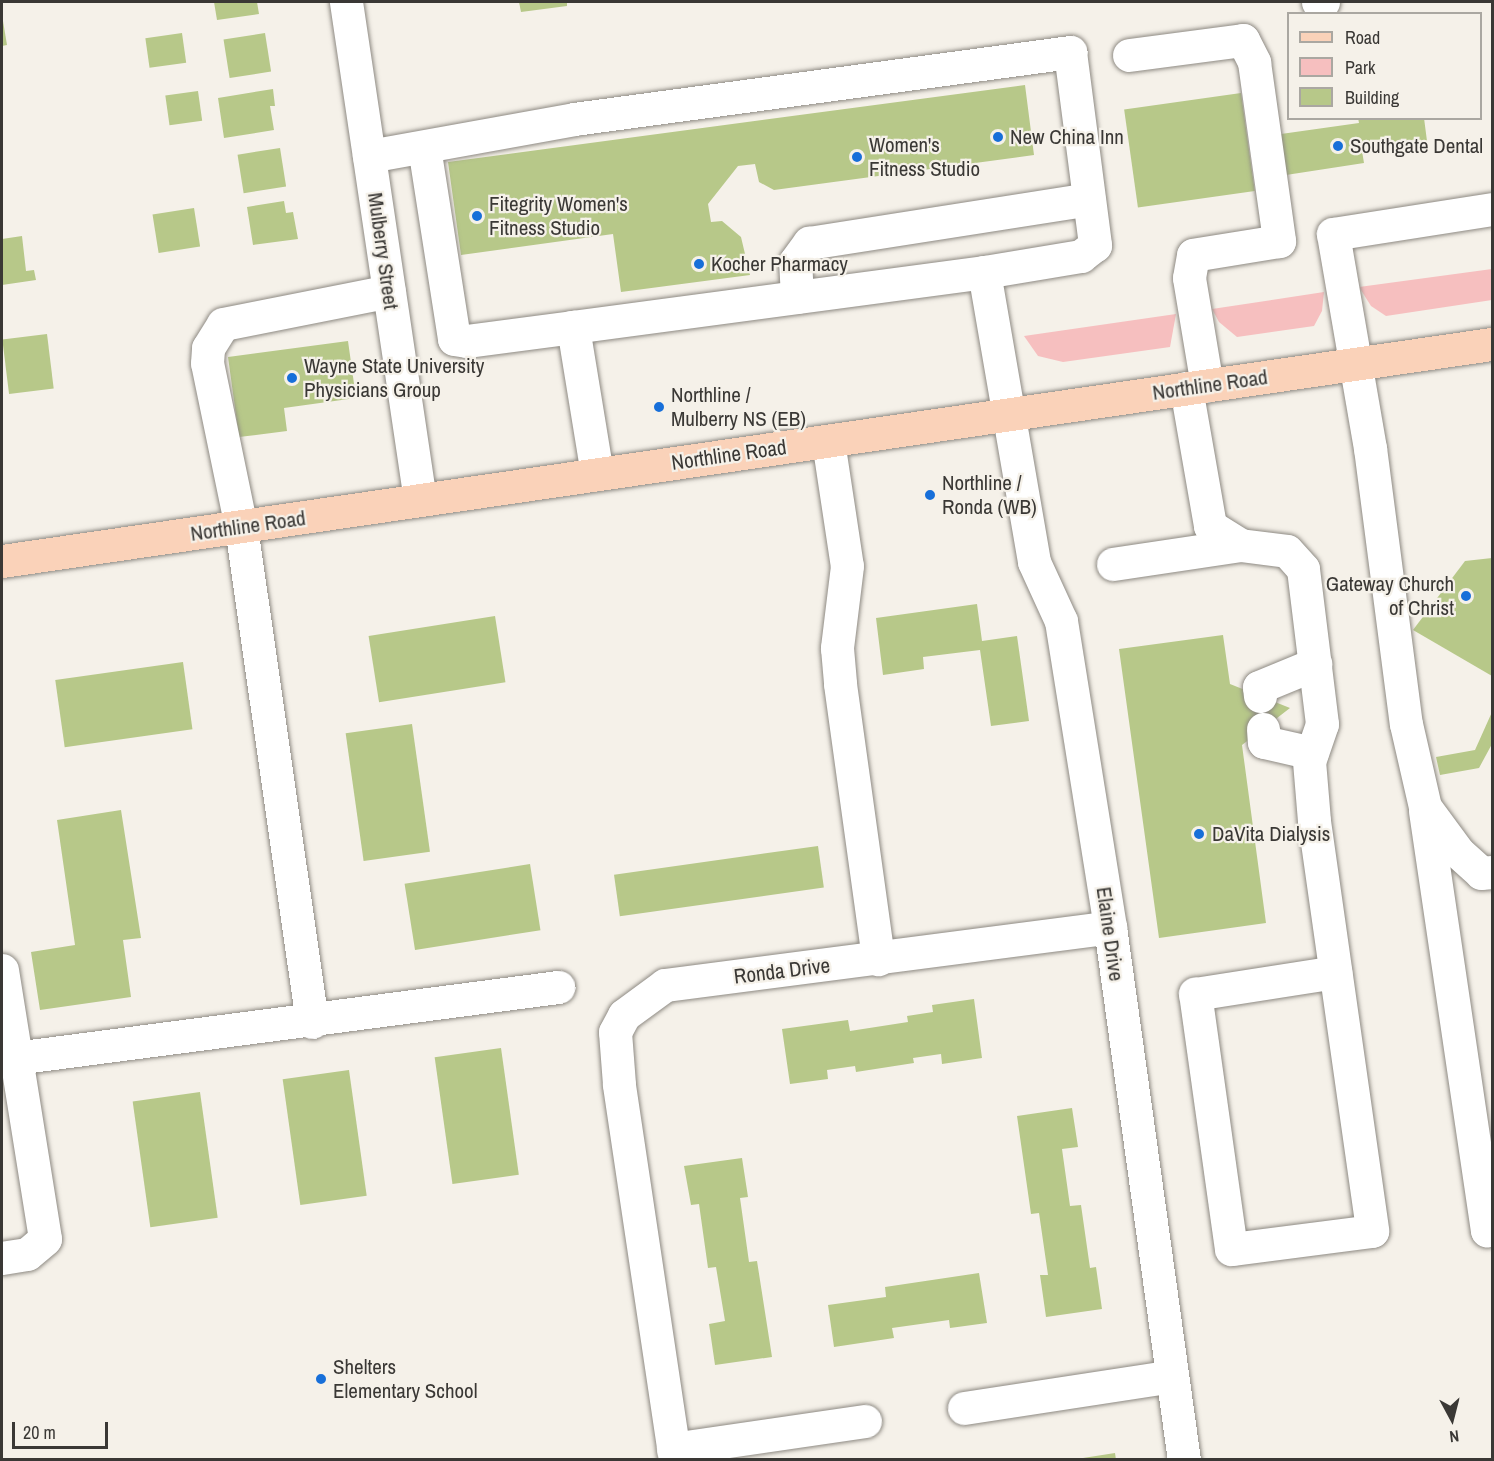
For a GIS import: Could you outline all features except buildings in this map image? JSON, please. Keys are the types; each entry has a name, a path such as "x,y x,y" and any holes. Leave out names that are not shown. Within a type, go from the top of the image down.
{"main road":[{"name":"Northline Road","path":"2,561 1492,344"}],"street":[{"name":"Mulberry Street","path":"346,2 420,500"},
{"path":"1318,2 1323,2"},
{"path":"1129,55 1243,40 1254,62 1279,241 1193,255 1189,278 1210,526 1240,545"},
{"path":"369,156 574,119 1070,52 1095,245 1081,256 984,272 467,341 454,339 424,147"},
{"path":"797,297 795,262 809,243 1089,199"},
{"path":"1492,209 1333,234 1353,364 1370,448 1406,724 1425,807 1486,1230 1492,1229"},
{"name":"Elaine Drive","path":"984,272 1034,562 1061,621 1110,927 1184,1460"},
{"path":"312,1022 241,527 207,363 208,348 223,324 389,291"},
{"path":"573,327 597,474"},
{"path":"828,441 846,566 837,648 840,684 879,959"},
{"path":"1113,564 1240,545 1287,550 1303,569 1322,724 1309,761 1314,821 1372,1231 1232,1249 1195,994 1335,972"},
{"path":"1260,696 1259,687 1315,664"},
{"path":"1263,729 1264,742 1312,753"},
{"path":"1425,807 1458,852 1481,873 1492,872"},
{"name":"Ronda Drive","path":"674,1454 620,1095 615,1032 624,1015 665,985 879,959 1110,927"},
{"path":"2,970 45,1239 27,1254 2,1258"},
{"path":"15,1058 312,1022 558,987"},
{"path":"964,1408 1172,1376"},
{"path":"674,1454 865,1421"}],"green space":[{"path":"1492,269 1492,300 1386,316 1371,306 1359,287"},
{"path":"1324,292 1322,311 1314,326 1237,337 1219,322 1212,309"},
{"path":"1176,314 1170,347 1063,362 1038,356 1024,336"}],"place":[{"name":"New China Inn","path":"998,137"},
{"name":"Southgate Dental","path":"1338,146"},
{"name":"Women's Fitness Studio","path":"857,157"},
{"name":"Fitegrity Women's Fitness Studio","path":"477,216"},
{"name":"Kocher Pharmacy","path":"699,264"},
{"name":"Wayne State University Physicians Group","path":"292,378"},
{"name":"Northline / Mulberry NS (EB)","path":"659,407"},
{"name":"Northline / Ronda (WB)","path":"930,495"},
{"name":"Gateway Church of Christ","path":"1466,596"},
{"name":"DaVita Dialysis","path":"1199,834"},
{"name":"Shelters Elementary School","path":"321,1379"}]}
